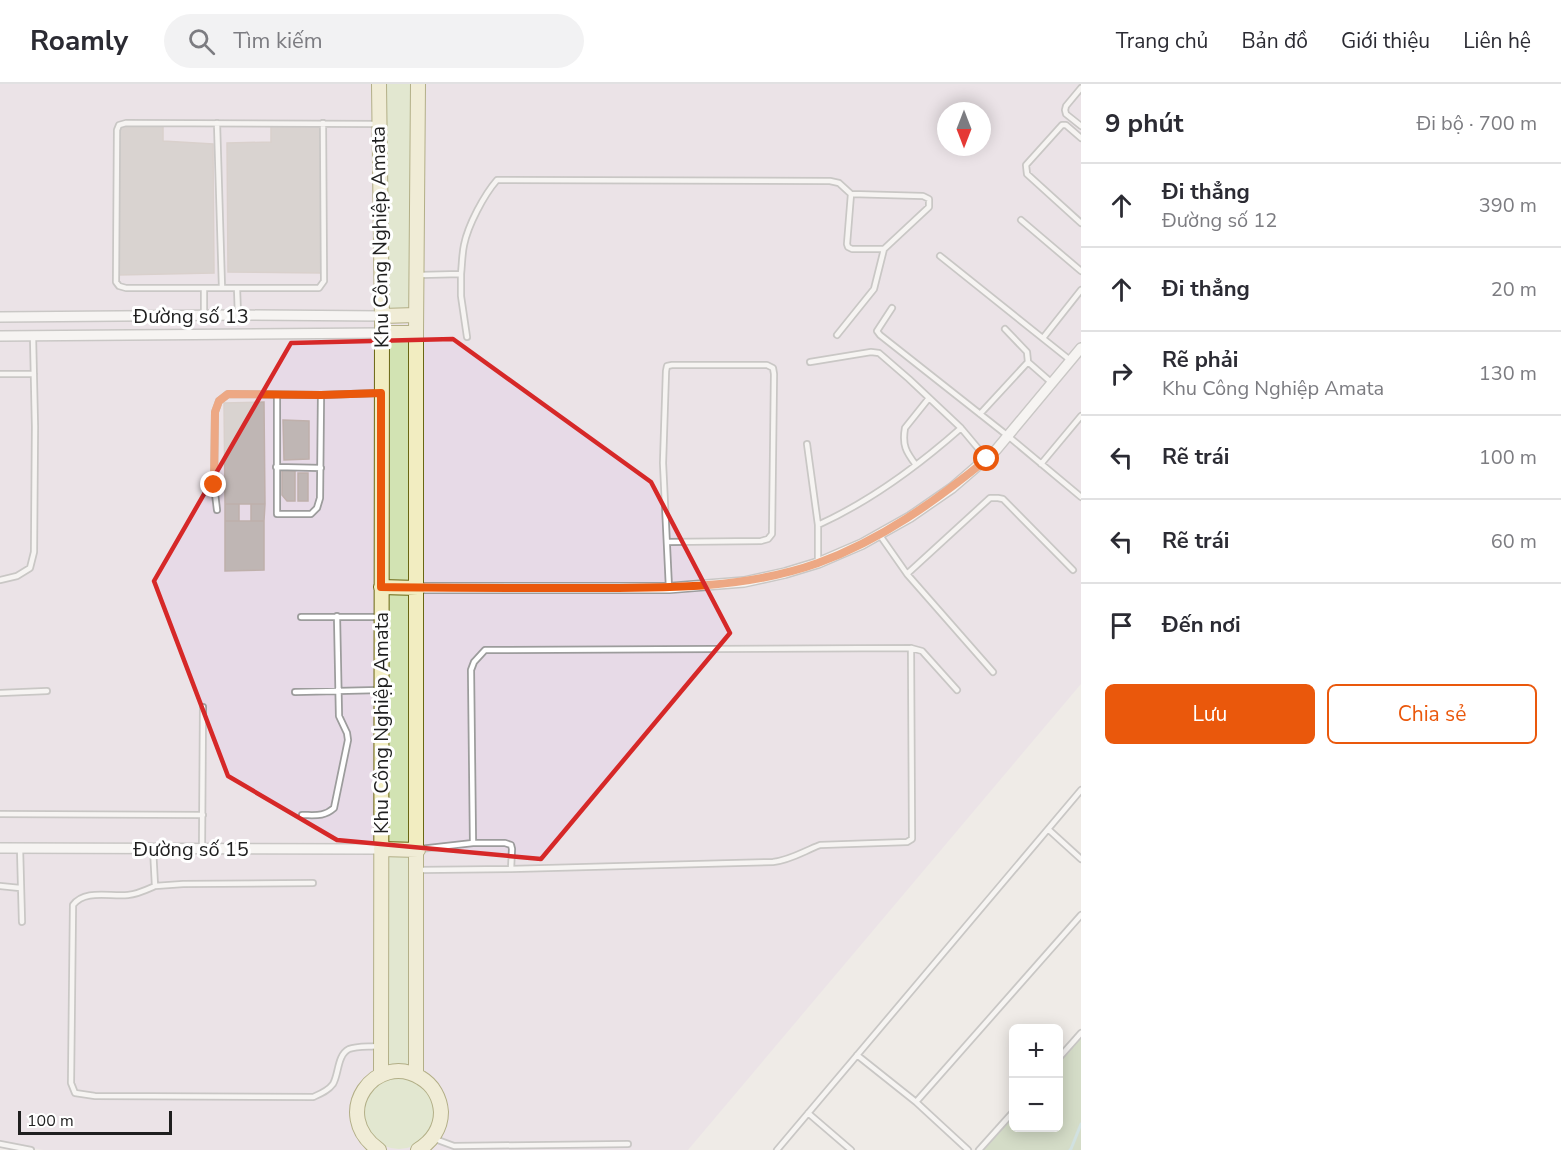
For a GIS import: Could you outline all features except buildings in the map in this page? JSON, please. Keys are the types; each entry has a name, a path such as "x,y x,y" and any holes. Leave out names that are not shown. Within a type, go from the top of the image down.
{"street":[{"name":"Khu Công Nghiệp Amata","path":"379,84 382,316 381,1075"},
{"name":"Khu Công Nghiệp Amata","path":"416,1075 418,84"},
{"path":"382,316 416,315"},
{"name":"Đường số 13","path":"0,317 382,316"},
{"path":"33,318 33,336"},
{"name":"Đường số 13","path":"0,336 382,333"},
{"path":"382,333 416,333"},
{"path":"381,587 669,588 744,582 818,563 862,544 910,517 944,494 987,459 1081,348"},
{"name":"Đường số 15","path":"0,848 381,849"},
{"path":"381,849 418,850"},
{"path":"379,1150 368,1142 361,1131 357,1118 357,1105 370,1082 392,1071 404,1071 427,1081 440,1102 439,1127 433,1138 418,1150"}],"lane":[{"path":"1081,88 1065,110 1066,114 1081,126"},
{"path":"217,123 222,288"},
{"path":"323,123 324,281 319,288 126,288 119,286 116,282 117,129 119,124 323,123 379,124"},
{"path":"1081,138 1066,125 1062,125 1026,165 1026,170 1027,174 1081,223"},
{"path":"467,336 461,296 464,244 476,214 489,189 497,180 830,182 839,183 851,194 923,196 929,200 929,207 884,249 874,289 837,335"},
{"path":"851,194 848,247 884,249"},
{"path":"1021,220 1081,271"},
{"path":"940,256 1070,360"},
{"path":"417,275 461,274"},
{"path":"204,288 204,315"},
{"path":"237,288 238,315"},
{"path":"1043,338 1081,290"},
{"path":"892,308 877,331 880,336 1008,436 1081,497"},
{"path":"1005,329 1027,352 1028,362 1052,383"},
{"path":"0,580 17,576 30,568 34,552 33,336"},
{"path":"810,362 879,353 961,428 987,459"},
{"path":"980,414 1028,362"},
{"path":"667,542 761,541 768,539 772,534 774,374 772,368 767,366 667,366 663,463 669,588"},
{"path":"0,374 34,374"},
{"path":"217,510 214,485 215,412 219,401 228,394 381,393"},
{"path":"277,395 277,514 311,514 317,508 320,498 321,395"},
{"path":"916,465 907,453 904,431 929,398"},
{"path":"1041,464 1081,416"},
{"path":"818,525 838,516 888,486 961,428"},
{"path":"807,444 818,525 818,563"},
{"path":"276,467 321,468"},
{"path":"907,573 990,498 1003,500 1073,570"},
{"path":"879,534 907,573 993,672"},
{"path":"302,815 322,815 334,808 348,740 339,716 337,616"},
{"path":"301,617 381,617"},
{"path":"473,843 471,670 474,662 485,650 911,648 922,651 957,690"},
{"path":"418,870 773,862 792,858 820,845 907,842 912,839 911,648"},
{"path":"295,692 380,690"},
{"path":"0,693 47,691"},
{"path":"202,849 203,707"},
{"path":"777,1150 1081,790"},
{"path":"0,814 202,815"},
{"path":"1048,829 1081,859"},
{"path":"418,850 473,843 505,843 511,845 512,849 511,869"},
{"path":"20,848 22,922"},
{"path":"153,848 155,886"},
{"path":"313,883 155,886 141,893 84,896 77,900 73,905 71,1083 75,1093 95,1096 313,1096 324,1092 333,1084 345,1052 351,1048 381,1046"},
{"path":"0,886 20,888"},
{"path":"916,1102 1081,915"},
{"path":"1063,1054 1081,1033"},
{"path":"857,1055 916,1102 968,1150"},
{"path":"808,1113 851,1150"},
{"path":"979,1150 1009,1117"},
{"path":"433,1138 454,1146 628,1144"},
{"path":"0,1144 31,1150"}],"highlighted area":[{"path":"453,339 651,482 730,633 541,859 337,840 228,776 154,581 291,343"}],"shaded area":[{"path":"0,84 1081,84 1081,684 688,1150 43,1150 0,1142"}],"green space":[{"path":"385,84 412,84 411,312 387,313"},
{"path":"387,337 411,337 412,584 387,584"},
{"path":"387,591 412,591 412,846 387,846"},
{"path":"387,853 412,853 411,1067 387,1067"},
{"path":"1081,1037 1081,1150 982,1150 1009,1119 1009,1132 1063,1132 1063,1058"},
{"path":"399,1077 419,1083 429,1093 435,1113 429,1133 419,1143 399,1149 379,1143 369,1133 363,1113 369,1093 379,1083"}],"waterway":[{"path":"1070,1150 1081,1124"}],"route":[{"path":"214,485 215,412 219,401 228,394 381,393 381,587 669,588 744,582 818,563 862,544 910,517 952,488 987,459"}]}
